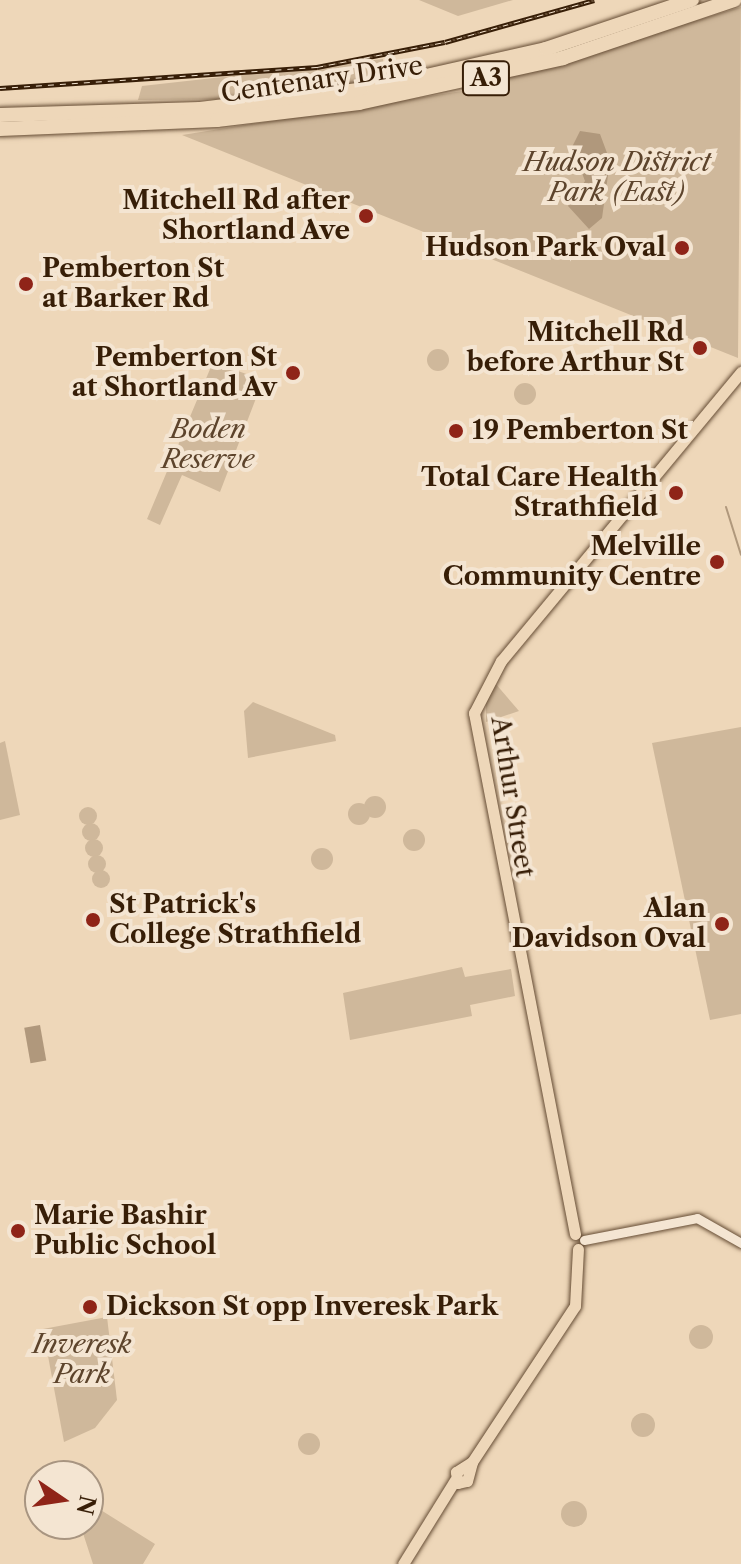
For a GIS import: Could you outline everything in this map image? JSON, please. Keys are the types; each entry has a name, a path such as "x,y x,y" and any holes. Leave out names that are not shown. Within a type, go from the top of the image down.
{"highway":[{"name":"Centenary Drive","path":"0,115 200,109 373,88 546,49 692,0"},
{"name":"Centenary Drive","path":"0,129 186,122 359,103 563,58 734,0"}],"main road":[{"name":"Arthur Street","path":"403,1564 575,1306 579,1241 474,713 489,677 741,372"}],"street":[{"path":"579,1241 697,1218 741,1243"}],"green space":[{"path":"419,0 513,0 458,16"},
{"name":"Hudson District Park (East)","path":"741,7 738,358 182,135 462,91"},
{"path":"383,59 384,79 249,99 138,100 142,86"},
{"path":"438,349 446,352 449,360 446,368 438,371 430,368 427,360 430,352"},
{"name":"Boden Reserve","path":"213,362 263,380 220,492 182,475 160,525 147,519"},
{"path":"525,383 533,386 536,394 533,402 525,405 517,402 514,394 517,386"},
{"path":"495,683 519,711 486,722 486,704"},
{"path":"253,702 335,735 336,741 248,758 244,711"},
{"path":"741,727 741,1014 710,1020 652,743"},
{"path":"5,741 20,815 0,820 0,743"},
{"path":"375,796 383,799 386,807 383,815 375,818 367,815 364,807 367,799"},
{"path":"359,803 367,806 370,814 367,822 359,825 351,822 348,814 351,806"},
{"path":"84,807 92,807 97,816 95,823 84,825 79,820 79,812"},
{"path":"87,823 95,823 100,832 98,839 87,841 82,836 82,828"},
{"path":"414,829 422,832 425,840 422,848 414,851 406,848 403,840 406,832"},
{"path":"90,839 98,839 103,848 101,855 90,857 85,852 85,844"},
{"path":"322,848 330,851 333,859 330,867 322,870 314,867 311,859 314,851"},
{"path":"93,855 101,855 106,864 104,871 93,873 88,868 88,860"},
{"path":"97,870 105,870 110,879 108,886 97,888 92,883 92,875"},
{"path":"462,967 465,977 511,969 515,996 470,1005 472,1016 350,1040 343,993"},
{"name":"Inveresk Park","path":"107,1317 117,1400 95,1428 64,1442 43,1329"},
{"path":"701,1325 710,1328 713,1337 710,1346 701,1349 692,1346 689,1337 692,1328"},
{"path":"643,1413 652,1416 655,1425 652,1434 643,1437 634,1434 631,1425 634,1416"},
{"path":"305,1433 313,1433 320,1444 313,1455 305,1455 298,1448 298,1440"},
{"path":"574,1501 583,1505 587,1514 583,1523 574,1527 565,1523 561,1514 565,1505"},
{"path":"104,1512 155,1544 143,1564 93,1564 85,1540 104,1540"}],"shaded area":[{"path":"580,131 600,134 610,161 602,218 589,229 568,206 585,181 572,147"},
{"path":"40,1025 46,1060 30,1063 24,1028"}],"waterway":[{"path":"726,507 741,555"}],"railway":[{"path":"0,88 317,67 445,42 594,0"}],"place":[{"name":"Mitchell Rd after Shortland Ave","path":"366,216"},
{"name":"Hudson Park Oval","path":"682,248"},
{"name":"Pemberton St at Barker Rd","path":"26,284"},
{"name":"Mitchell Rd before Arthur St","path":"700,348"},
{"name":"Pemberton St at Shortland Av","path":"293,373"},
{"name":"19 Pemberton St","path":"456,431"},
{"name":"Total Care Health Strathfield","path":"676,493"},
{"name":"Melville Community Centre","path":"717,562"},
{"name":"St Patrick's College Strathfield","path":"93,920"},
{"name":"Alan Davidson Oval","path":"722,924"},
{"name":"Marie Bashir Public School","path":"18,1231"},
{"name":"Dickson St opp Inveresk Park","path":"90,1307"}]}
